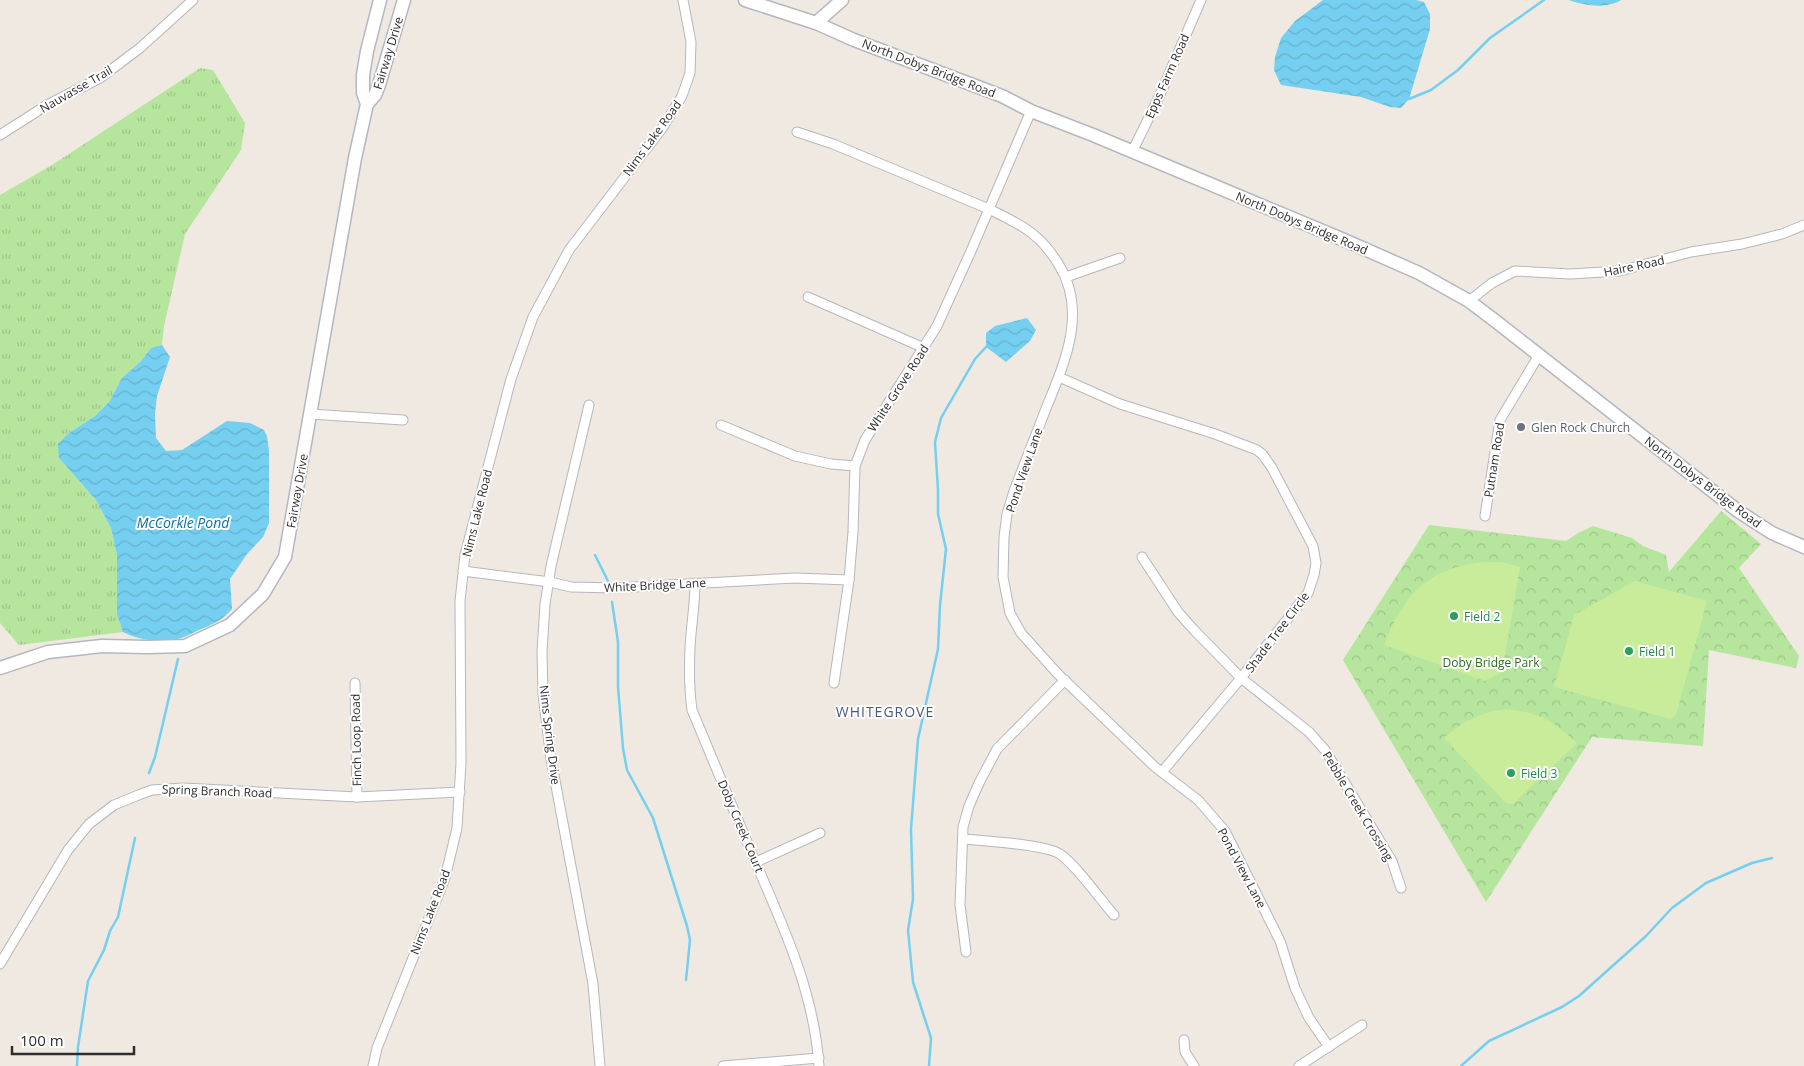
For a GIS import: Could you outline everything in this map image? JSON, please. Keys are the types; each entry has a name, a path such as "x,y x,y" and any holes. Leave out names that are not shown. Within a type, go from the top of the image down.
{"street":[{"name":"Nauvasse Trail","path":"0,135 47,105 100,78 140,48 193,0"},
{"name":"Fairway Drive","path":"367,104 363,93 363,75 380,0"},
{"name":"Fairway Drive","path":"0,668 48,652 102,646 147,648 185,646 230,625 264,594 285,557 355,158 367,104 375,95 379,85 404,0"},
{"name":"Nims Lake Road","path":"374,1066 377,1048 445,878 457,828 460,792 460,632 463,571 465,555 511,379 533,317 569,250 663,127 682,96 690,73 691,42 683,0"},
{"name":"North Dobys Bridge Road","path":"745,0 816,23 854,40 1002,96 1031,112 1132,152 1419,273 1468,301 1738,511 1772,533 1804,548"},
{"path":"816,23 842,0"},
{"name":"Epps Farm Road","path":"1132,152 1159,97 1201,0"},
{"name":"White Grove Road","path":"834,683 854,532 855,466 865,440 937,326 1031,112"},
{"name":"Pond View Lane","path":"797,132 833,144 989,209 1019,224 1037,237 1050,251 1066,277 1073,308 1073,323 1068,350 1012,499 1004,538 1002,577 1010,613 1021,633 1065,680 1155,767 1198,800 1224,830 1280,942 1295,988 1329,1047"},
{"name":"Haire Road","path":"1468,301 1492,283 1515,271 1570,274 1620,272 1691,252 1742,244 1782,234 1804,225"},
{"path":"1066,277 1120,258"},
{"path":"808,297 924,348"},
{"name":"Putnam Road","path":"1485,516 1500,420 1539,355"},
{"name":"Shade Tree Circle","path":"1059,377 1120,404 1250,446 1263,456 1272,468 1313,546 1316,563 1308,592 1241,678 1162,772"},
{"name":"Nims Spring Drive","path":"589,404 551,566 550,582 545,604 542,652 543,694 551,759 593,984 600,1066"},
{"path":"310,414 403,420"},
{"path":"721,425 795,456 831,464 855,466"},
{"name":"Pebble Creek Crossing","path":"1142,557 1178,612 1241,678 1309,732 1325,750 1392,861 1401,888"},
{"name":"White Bridge Lane","path":"463,571 550,582 571,587 616,588 795,578 848,580"},
{"name":"Doby Creek Court","path":"695,583 689,686 692,710 794,954 809,997 819,1062"},
{"path":"966,952 960,905 963,827 969,806 997,749 1065,680"},
{"name":"Finch Loop Road","path":"355,683 357,797"},
{"name":"Spring Branch Road","path":"0,964 68,850 89,824 114,805 152,790 183,788 357,797 460,792"},
{"path":"756,862 820,834"},
{"path":"964,839 1012,844 1058,853 1069,862 1114,915"},
{"path":"1299,1066 1362,1026"},
{"path":"1184,1040 1185,1052 1194,1066"},
{"path":"722,1066 819,1062"}],"green space":[{"path":"200,68 213,70 245,123 241,150 185,234 164,326 162,345 151,348 141,361 122,378 109,402 95,416 69,433 59,458 96,500 111,528 117,555 117,615 123,632 19,645 0,623 0,195 52,165"},
{"name":"Doby Bridge Park","path":"1721,511 1761,544 1739,568 1799,656 1796,668 1709,650 1703,746 1592,737 1486,902 1343,660 1429,525 1566,541 1593,526 1632,538 1643,546 1666,555 1669,572"},
{"name":"Field 2","path":"1487,562 1502,562 1520,567 1502,672 1485,681 1384,645 1400,611 1421,586 1450,569"},
{"name":"Field 1","path":"1635,581 1707,601 1676,715 1670,719 1554,687 1574,615"},
{"name":"Field 3","path":"1506,709 1537,715 1553,723 1577,743 1513,804 1506,803 1444,738 1473,718"}],"water":[{"path":"1323,0 1416,0 1424,2 1430,14 1430,29 1409,99 1401,108 1390,107 1361,97 1281,85 1274,70 1275,57 1281,38 1295,21"},
{"path":"1569,0 1621,0 1609,5 1596,6"},
{"path":"1027,318 1036,330 1030,341 1006,362 986,347 986,333 995,326"},
{"name":"McCorkle Pond","path":"162,345 170,357 157,396 155,414 156,438 166,451 182,450 227,421 250,423 264,430 267,436 269,451 269,523 263,537 247,554 230,579 232,609 221,619 182,638 156,641 142,639 123,632 117,615 117,555 111,528 96,500 59,458 58,444 69,433 95,416 109,402 122,378 141,361 151,348"}],"waterway":[{"path":"1409,99 1431,90 1458,70 1490,38 1544,0"},
{"path":"929,1066 931,1038 913,982 908,930 913,899 911,829 918,739 938,649 940,605 946,549 938,514 935,442 941,418 975,359 986,347"},
{"path":"595,555 608,581"},
{"path":"612,602 618,642 618,687 623,748 627,770 653,818 687,926 690,940 686,980"},
{"path":"149,773 155,757 178,659"},
{"path":"77,1066 88,981 118,917 135,838"},
{"path":"1461,1066 1489,1041 1562,1007 1579,996 1646,936 1672,908 1706,883 1752,863 1772,858"}],"place":[{"name":"Glen Rock Church","path":"1521,427"},
{"name":"Field 2","path":"1454,616"},
{"name":"Field 1","path":"1629,651"},
{"name":"Field 3","path":"1511,773"}],"district":[{"name":"WHITEGROVE","path":"885,711"}]}
